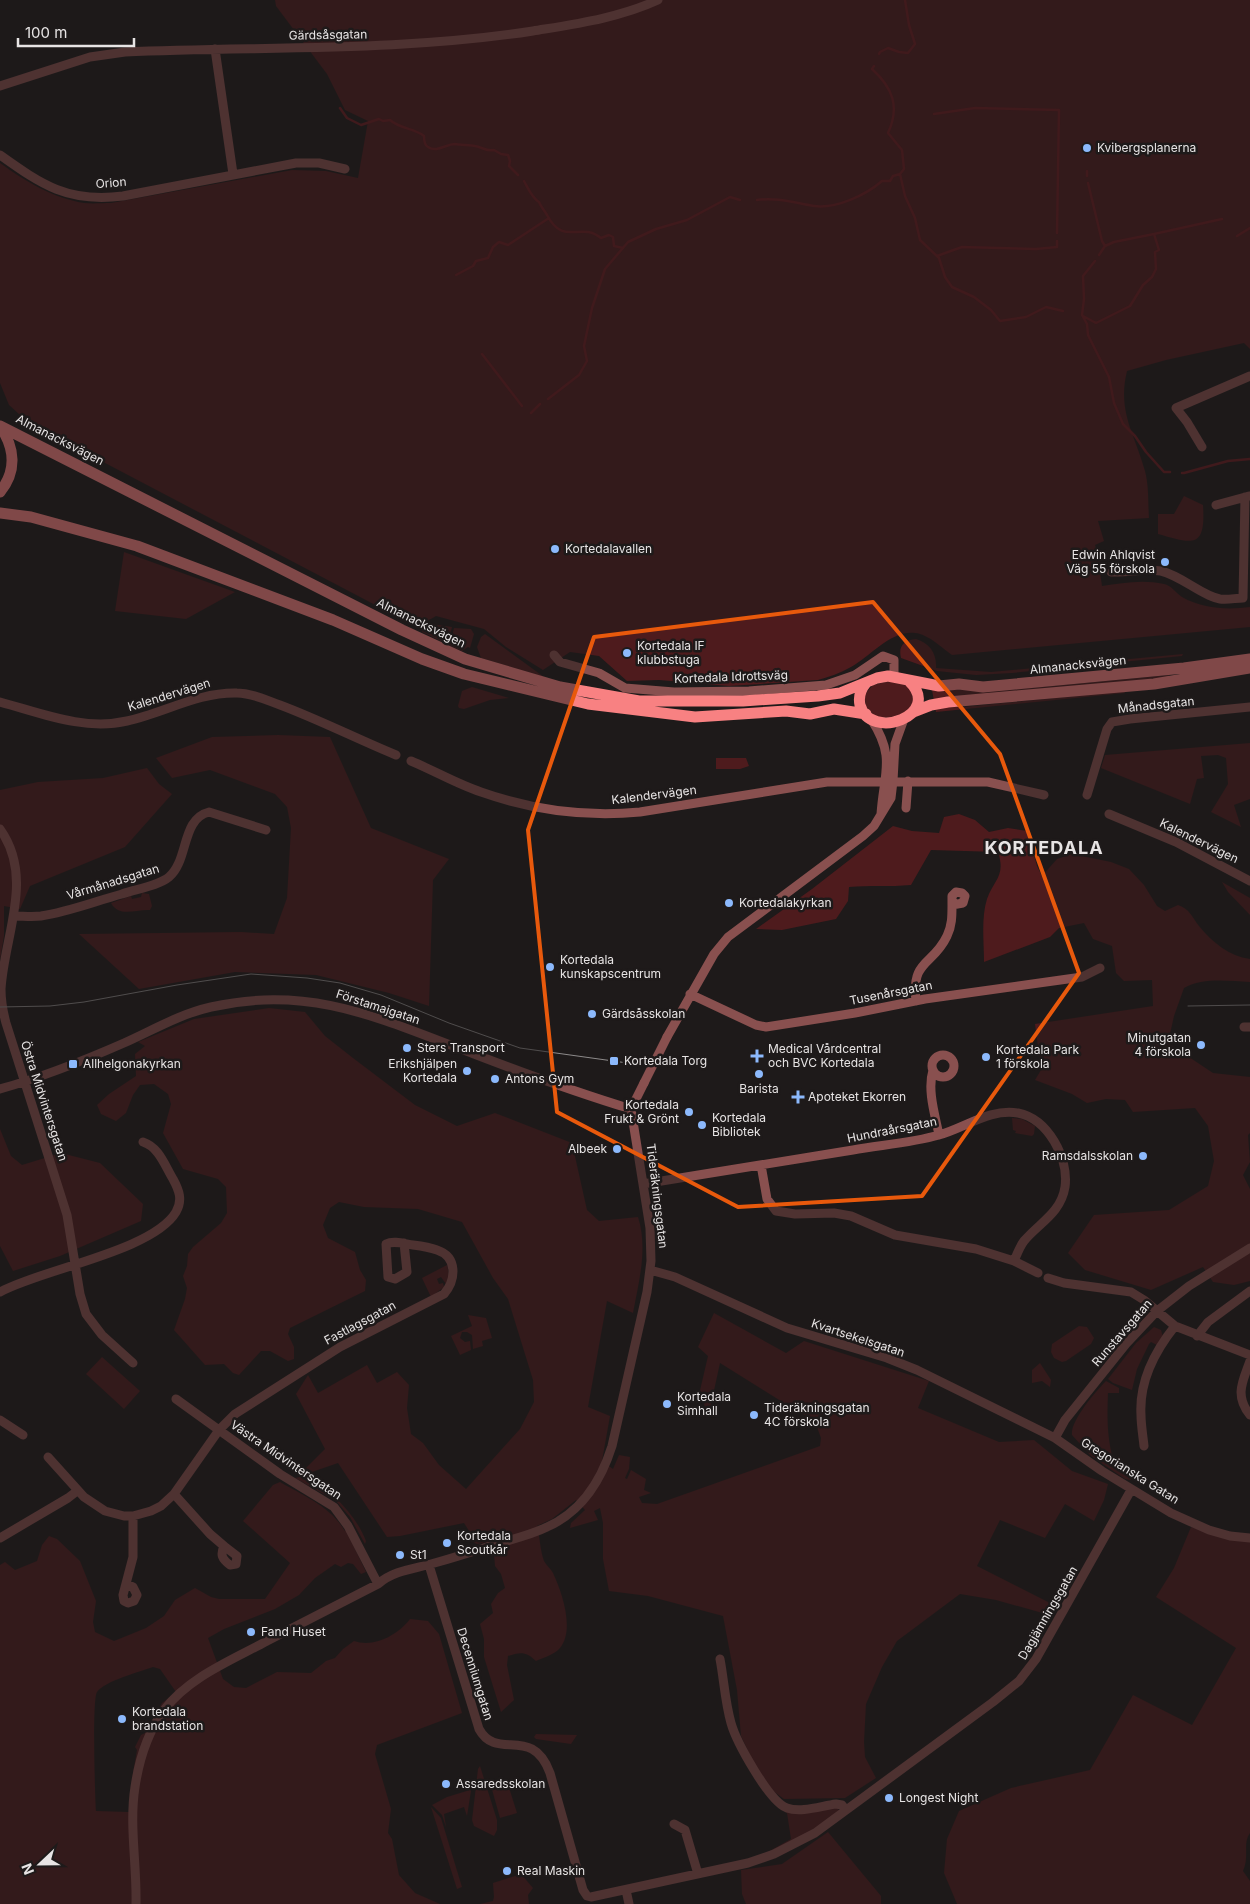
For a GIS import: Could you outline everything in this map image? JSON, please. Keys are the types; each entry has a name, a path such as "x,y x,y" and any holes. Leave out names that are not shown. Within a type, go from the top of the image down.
{"main road":[{"path":"0,426 9,440 13,456 10,475 0,492"},
{"name":"Almanacksvägen","path":"0,426 402,630 465,659 560,687 639,701 708,702 795,698 840,693 877,678 894,676 909,681 938,686 959,684 983,688 1189,668 1250,659"},
{"name":"Almanacksvägen","path":"0,513 31,516 137,546 333,620 422,659 464,674 588,704 695,717 786,711 810,714 834,709 868,716 888,723 930,705 948,702 1154,684 1250,668"},
{"path":"908,715 918,704 919,697 916,689 909,681"},
{"path":"866,683 859,697 861,708 868,716"}],"street":[{"name":"Gärdsåsgatan","path":"0,86 90,57 125,52 337,48 501,36 585,22 626,12 658,0"},
{"path":"215,49 233,174"},
{"name":"Orion","path":"0,155 47,186 65,193 87,198 122,196 296,163 319,164 345,170"},
{"path":"1202,447 1188,422 1176,408 1250,376"},
{"path":"1111,572 1160,571 1173,575 1220,599 1247,598 1247,496 1216,505"},
{"name":"Kortedala Idrottsväg","path":"554,655 560,662 599,673 625,688 674,692 826,685 855,674 883,656 894,660 894,676"},
{"name":"Kalendervägen","path":"0,702 64,720 116,723 155,713 205,696 221,693 251,694 301,713 396,755"},
{"name":"Månadsgatan","path":"1087,795 1107,729 1112,722 1250,708"},
{"path":"631,1108 690,994 714,954 728,937 874,826 881,814 890,781 895,744 908,715"},
{"path":"868,716 879,731 887,751 890,781"},
{"name":"Kalendervägen","path":"411,761 480,792 532,807 598,813 640,812 826,782 988,782 1044,794"},
{"path":"906,808 908,781"},
{"name":"Vårmånadsgatan","path":"14,916 39,916 53,913 135,890 168,878 178,867 194,821 200,814 209,812 266,830"},
{"name":"Kalendervägen","path":"1109,814 1176,842 1250,881"},
{"name":"Östra Midvintersgatan","path":"0,829 8,842 14,862 16,902 3,972 2,1004 6,1023 67,1215 82,1300 89,1321 133,1363"},
{"path":"916,1001 914,989 916,975 948,935 952,918 952,905"},
{"name":"Tusenårsgatan","path":"690,994 756,1025 766,1027 916,1001 1082,977 1100,968"},
{"name":"Förstamajgatan","path":"0,1089 55,1072 194,1012 242,1002 280,999 322,1003 365,1014 562,1087 631,1108"},
{"path":"934,1070 932,1076 933,1106 939,1135"},
{"name":"Tideräkningsgatan","path":"136,1904 133,1806 138,1768 145,1746 164,1710 188,1686 207,1674 378,1584 385,1578 408,1569 429,1565 545,1528 571,1512 590,1492 603,1471 612,1446 650,1270 651,1241 631,1108"},
{"name":"Hundraårsgatan","path":"643,1184 939,1135 989,1115 1010,1112 1026,1115 1040,1123 1053,1140 1061,1159 1065,1187 1053,1213 1024,1241 1014,1261"},
{"path":"0,1292 132,1243 159,1228 176,1213 180,1204 178,1189 157,1151 152,1145 143,1142"},
{"path":"761,1165 767,1198 776,1211 795,1214 834,1213 845,1215 895,1235 967,1247 1014,1261 1038,1273"},
{"name":"Fastlagsgatan","path":"219,1430 235,1414 340,1347 444,1294 451,1286 453,1277 452,1266 448,1256 434,1249 404,1244"},
{"name":"Runstavsgatan","path":"1055,1438 1065,1420 1126,1344 1157,1311 1189,1286 1250,1248"},
{"name":"Kvartsekelsgatan","path":"650,1270 675,1277 787,1328 892,1360 1055,1438"},
{"path":"1048,1278 1064,1283 1131,1292 1144,1300 1174,1326 1250,1355"},
{"path":"1197,1336 1208,1322 1250,1292"},
{"path":"1144,1446 1140,1413 1149,1366 1174,1326"},
{"path":"1250,1361 1241,1386 1242,1401 1250,1414"},
{"name":"Västra Midvintersgatan","path":"176,1399 280,1474 334,1507 348,1526 378,1584"},
{"path":"0,1420 22,1435"},
{"path":"48,1457 77,1491 90,1503 114,1514 133,1516 156,1509 174,1494 219,1430"},
{"name":"Gregorianska Gatan","path":"1055,1438 1102,1471 1171,1513 1200,1526 1230,1536 1250,1538"},
{"name":"Dagjämningsgatan","path":"864,1798 1019,1681 1042,1650 1132,1490"},
{"path":"0,1538 77,1491"},
{"path":"174,1494 210,1534 224,1546"},
{"path":"127,1584 133,1557 133,1516"},
{"name":"Decenniumgatan","path":"429,1565 474,1718 481,1734 498,1744 530,1748 538,1752 546,1761 586,1895 591,1897 626,1890 748,1863 774,1854 815,1833 864,1798"},
{"path":"720,1659 731,1724 749,1762 768,1792 786,1808 799,1809 836,1804 842,1805 846,1810"},
{"path":"674,1824 685,1830 698,1874"},
{"path":"626,1890 629,1904"}],"highlighted area":[{"path":"873,602 1000,754 1079,973 922,1196 738,1207 557,1112 528,830 594,637"}],"shaded area":[{"path":"275,0 1250,0 1250,349 1244,343 1166,360 1127,371 1124,399 1128,422 1146,477 1149,518 1098,521 1104,541 1095,545 1101,563 1102,586 1133,582 1164,584 1182,597 1198,604 1224,608 1250,607 1250,627 952,655 925,636 906,633 889,640 851,667 822,679 729,686 659,680 627,681 599,656 570,652 543,670 506,647 484,629 436,616 427,621 418,622 400,618 29,423 9,405 0,383 0,163 50,193 73,201 87,203 111,203 292,170 326,171 358,178 368,121 345,110 327,74 276,6"},
{"path":"1184,496 1203,505 1202,530 1199,536 1195,540 1188,541 1158,534 1158,514 1174,514"},
{"path":"124,552 235,592 186,619 115,611"},
{"path":"424,623 452,627 448,643 451,640 454,628 471,629 474,634 470,648 468,647 462,651 422,632"},
{"path":"485,634 544,677 481,658 477,647 481,637"},
{"path":"916,639 925,643 932,650 936,668 991,672 1183,654 1182,656 976,675 937,671 901,658 900,650 903,644"},
{"path":"1169,675 1169,677 934,701 932,690 1007,690"},
{"path":"890,681 902,683 910,688 914,702 905,713 891,717 874,715 866,707 864,695 873,685"},
{"path":"472,687 509,698 490,700 464,709 459,708 462,691"},
{"path":"1124,691 1125,693 936,712 935,707 962,707"},
{"path":"278,735 330,737 371,828 449,859 433,880 429,1006 389,993 316,975 235,972 139,989 79,934 241,932 274,934 287,898 291,828 287,807 275,794 210,770 172,778 156,758 212,737"},
{"path":"1250,743 1250,799 1234,805 1241,827 1211,812 1228,784 1226,758 1218,755 1201,756 1204,778 1197,779 1190,804 1101,768 1105,755"},
{"path":"716,758 746,758 749,766 740,769 716,769"},
{"path":"147,768 159,784 172,794 125,847 30,886 20,909 4,906 4,936 0,960 0,790 38,782 103,778"},
{"path":"959,814 975,820 989,832 1008,828 1027,831 1037,866 1042,876 1057,859 1072,854 1111,862 1129,869 1144,885 1157,906 1165,911 1178,905 1182,907 1188,911 1199,926 1216,943 1228,952 1250,959 1250,982 1208,981 1199,982 1184,988 1174,1016 1168,1043 1213,1073 1250,1077 1250,1133 1248,1135 1250,1162 1243,1175 1250,1189 1250,1281 1234,1285 1213,1282 1203,1267 1151,1290 1085,1270 1068,1253 1094,1215 1169,1210 1208,1186 1214,1161 1208,1126 1195,1108 1133,1112 1125,1100 1106,1099 1087,1103 1072,1094 1035,1080 1041,1070 1035,1024 1153,1006 1152,980 1124,981 1116,973 1112,946 1093,939 1084,923 1059,928 1050,937 984,962 983,930 985,906 1000,872 998,852 931,850 911,885 849,887 848,901 836,919 782,930 756,929 812,889 893,826 912,831 939,833 944,817"},
{"path":"1222,882 1250,898 1250,915 1228,892"},
{"path":"142,893 149,894 152,906 150,910 123,912 114,908 111,903 131,896 132,899 141,897"},
{"path":"269,1008 305,1012 325,1036 415,1105 457,1126 495,1113 572,1143 587,1210 599,1221 638,1217 641,1229 642,1253 640,1277 633,1313 607,1301 588,1407 610,1416 602,1461 613,1469 619,1455 630,1457 629,1469 625,1478 627,1479 631,1470 646,1479 644,1490 651,1493 639,1497 642,1503 657,1504 820,1446 821,1438 814,1419 800,1413 720,1363 708,1418 703,1400 698,1399 708,1356 698,1347 714,1313 786,1353 804,1341 929,1381 918,1408 999,1442 1034,1440 1072,1471 1108,1484 1104,1500 1094,1521 1065,1504 1045,1538 1000,1520 977,1566 1050,1603 1046,1614 996,1600 960,1594 897,1641 882,1667 866,1704 865,1757 876,1778 845,1798 784,1799 773,1791 757,1770 741,1736 737,1690 723,1616 648,1596 609,1591 603,1559 603,1523 600,1508 594,1511 598,1520 570,1528 571,1523 585,1510 576,1500 552,1519 537,1526 544,1561 553,1573 566,1611 567,1621 564,1640 560,1648 555,1652 536,1661 523,1653 508,1656 507,1665 514,1700 501,1712 484,1657 484,1639 480,1624 493,1613 491,1604 498,1593 505,1588 501,1574 495,1566 493,1541 477,1544 469,1540 471,1534 464,1523 387,1537 338,1463 312,1472 303,1471 325,1449 296,1394 308,1375 318,1393 367,1365 377,1383 397,1372 409,1385 407,1408 411,1434 423,1443 439,1465 466,1489 520,1429 534,1402 533,1380 508,1299 493,1278 462,1222 418,1209 364,1207 339,1202 330,1208 323,1225 328,1238 355,1252 360,1270 366,1280 365,1291 290,1328 288,1334 294,1347 294,1359 288,1361 270,1351 261,1351 239,1375 233,1373 224,1364 205,1365 174,1330 185,1299 187,1288 183,1276 187,1266 188,1254 193,1247 221,1223 227,1213 226,1187 218,1179 183,1169 163,1133 171,1104 168,1094 154,1084 140,1085 133,1095 126,1113 116,1121 101,1114 97,1105 109,1094 136,1076 135,1054 145,1046 138,1042 194,1019"},
{"path":"1012,1118 1022,1119 1035,1126 1034,1134 1032,1136 1015,1133"},
{"path":"0,1129 11,1156 22,1165 61,1153 100,1163 143,1204 141,1221 60,1256 13,1271 0,1246"},
{"path":"447,1265 448,1279 446,1284 441,1277 437,1279 439,1284 443,1283 444,1287 431,1297 422,1278"},
{"path":"468,1315 486,1318 492,1338 482,1341 483,1346 473,1349 472,1335 462,1332 460,1338 465,1342 470,1341 471,1350 460,1355 451,1336 472,1326"},
{"path":"1079,1326 1087,1327 1094,1338 1091,1344 1066,1361 1062,1362 1054,1358 1051,1352 1052,1344"},
{"path":"1154,1327 1161,1330 1163,1337 1157,1345 1151,1342 1149,1344 1137,1369 1132,1390 1113,1383 1108,1379 1136,1343"},
{"path":"102,1357 140,1391 124,1409 86,1374"},
{"path":"1040,1363 1051,1380 1050,1387 1042,1381 1032,1383 1032,1370"},
{"path":"1106,1381 1119,1388 1119,1393 1108,1393 1108,1426 1113,1459 1119,1457 1124,1466 1135,1470 1130,1480 1125,1479 1091,1456 1072,1435 1072,1429 1079,1414"},
{"path":"309,1475 334,1496 356,1521 366,1541 365,1544 350,1517 336,1501 295,1478"},
{"path":"280,1482 316,1502 332,1515 346,1530 366,1572 361,1574 353,1564 348,1563 341,1567 335,1564 315,1578 299,1595 275,1609 224,1629 208,1638 223,1679 234,1687 246,1688 277,1672 311,1673 326,1661 335,1658 354,1641 369,1643 385,1639 399,1630 410,1619 428,1621 439,1634 462,1713 377,1745 375,1754 391,1809 388,1833 392,1839 399,1875 415,1893 440,1904 0,1904 0,1565 5,1562 15,1570 37,1561 42,1545 49,1536 57,1539 80,1561 96,1601 93,1622 95,1632 114,1641 146,1628 164,1616 175,1600 195,1588 211,1597 219,1599 265,1599 290,1563 243,1521 273,1485","holes":["153,1667 160,1669 176,1692 162,1703 135,1747 137,1750 129,1812 96,1811 94,1729 97,1692 107,1684 123,1677"]},
{"path":"1191,1527 1250,1541 1250,1833 1247,1841 1246,1860 1243,1871 1250,1881 1250,1904 957,1904 944,1873 947,1839 959,1811 1011,1788 1090,1770 1133,1695 1192,1725 1236,1648 1156,1597 1174,1568"},
{"path":"536,1734 577,1735 571,1744 536,1739 534,1737"},
{"path":"480,1766 497,1820 497,1830 494,1836 474,1826 472,1820 478,1769"},
{"path":"507,1781 517,1813 500,1818 491,1786"},
{"path":"470,1790 467,1816 464,1807 444,1814 446,1827 442,1815 432,1805 447,1797"},
{"path":"431,1807 441,1818 462,1887 457,1889"},
{"path":"837,1808 840,1811 797,1840 766,1853 791,1839 787,1813 785,1812"},
{"path":"828,1832 881,1896 881,1904 746,1904 742,1894 741,1870 782,1864"},
{"path":"521,1874 533,1888 528,1895 529,1904 480,1904 493,1901 493,1883"}],"waterway":[{"path":"879,54 888,48 908,53 915,44 909,25 905,0"},
{"path":"757,200 779,200 814,206 832,205 859,196 882,181 890,181 893,176 900,174 904,169 902,150 888,133 892,124 894,106 885,83 872,69 874,66"},
{"path":"340,108 347,118 361,125 379,119 383,121 390,120 416,131 424,136 426,145 431,149 455,144 475,146 508,155 509,166 518,175"},
{"path":"934,114 975,108 1059,110 1057,233"},
{"path":"1087,171 1087,176"},
{"path":"900,174 905,196 915,218 920,240 939,258 945,277 952,287 974,297 991,310 1000,321 1026,317 1046,307 1063,311"},
{"path":"524,181 553,224 560,230 593,233 601,238 609,235 613,237 614,246 623,248"},
{"path":"1088,183 1102,241 1105,246"},
{"path":"548,399 579,375 587,361 584,346 592,308 605,269 628,242 656,229 687,220 730,197 740,200"},
{"path":"456,275 473,266 476,261 488,258 493,247 499,242 508,245 549,218"},
{"path":"1083,316 1096,323 1130,306 1156,269 1155,252 1159,250 1154,234 1222,219"},
{"path":"1237,236 1250,228"},
{"path":"1099,255 1105,246 1114,242 1154,234"},
{"path":"937,256 962,247 1036,249 1057,247 1057,241"},
{"path":"1095,261 1083,276 1084,299 1082,315 1087,324 1088,335 1109,377 1114,403 1123,424 1164,472 1170,472"},
{"path":"482,354 522,406"},
{"path":"531,413 540,404"},
{"path":"1182,473 1228,461 1250,459"}],"tram line":[{"path":"0,1007 50,1006 84,1002 251,974 307,978 340,983 381,995 449,1023 520,1048 649,1066"},
{"path":"1188,1006 1250,1005"}],"place":[{"name":"Kvibergsplanerna","path":"1087,148"},
{"name":"Kortedalavallen","path":"555,549"},
{"name":"Edwin Ahlqvist Väg 55 förskola","path":"1165,562"},
{"name":"Kortedala IF klubbstuga","path":"627,653"},
{"name":"Kortedalakyrkan","path":"729,903"},
{"name":"Kortedala kunskapscentrum","path":"550,967"},
{"name":"Gärdsåsskolan","path":"592,1014"},
{"name":"Minutgatan 4 förskola","path":"1201,1045"},
{"name":"Sters Transport","path":"407,1048"},
{"name":"Medical Vårdcentral och BVC Kortedala","path":"757,1056"},
{"name":"Kortedala Park 1 förskola","path":"986,1057"},
{"name":"Kortedala Torg","path":"614,1061"},
{"name":"Allhelgonakyrkan","path":"73,1064"},
{"name":"Erikshjälpen Kortedala","path":"467,1071"},
{"name":"Barista","path":"759,1074"},
{"name":"Antons Gym","path":"495,1079"},
{"name":"Apoteket Ekorren","path":"798,1097"},
{"name":"Kortedala Frukt & Grönt","path":"689,1112"},
{"name":"Kortedala Bibliotek","path":"702,1125"},
{"name":"Albeek","path":"617,1149"},
{"name":"Ramsdalsskolan","path":"1143,1156"},
{"name":"Kortedala Simhall","path":"667,1404"},
{"name":"Tideräkningsgatan 4C förskola","path":"754,1415"},
{"name":"Kortedala Scoutkår","path":"447,1543"},
{"name":"St1","path":"400,1555"},
{"name":"Fand Huset","path":"251,1632"},
{"name":"Kortedala brandstation","path":"122,1719"},
{"name":"Assaredsskolan","path":"446,1784"},
{"name":"Longest Night","path":"889,1798"},
{"name":"Real Maskin","path":"507,1871"}],"district":[{"name":"KORTEDALA","path":"1044,848"}]}
